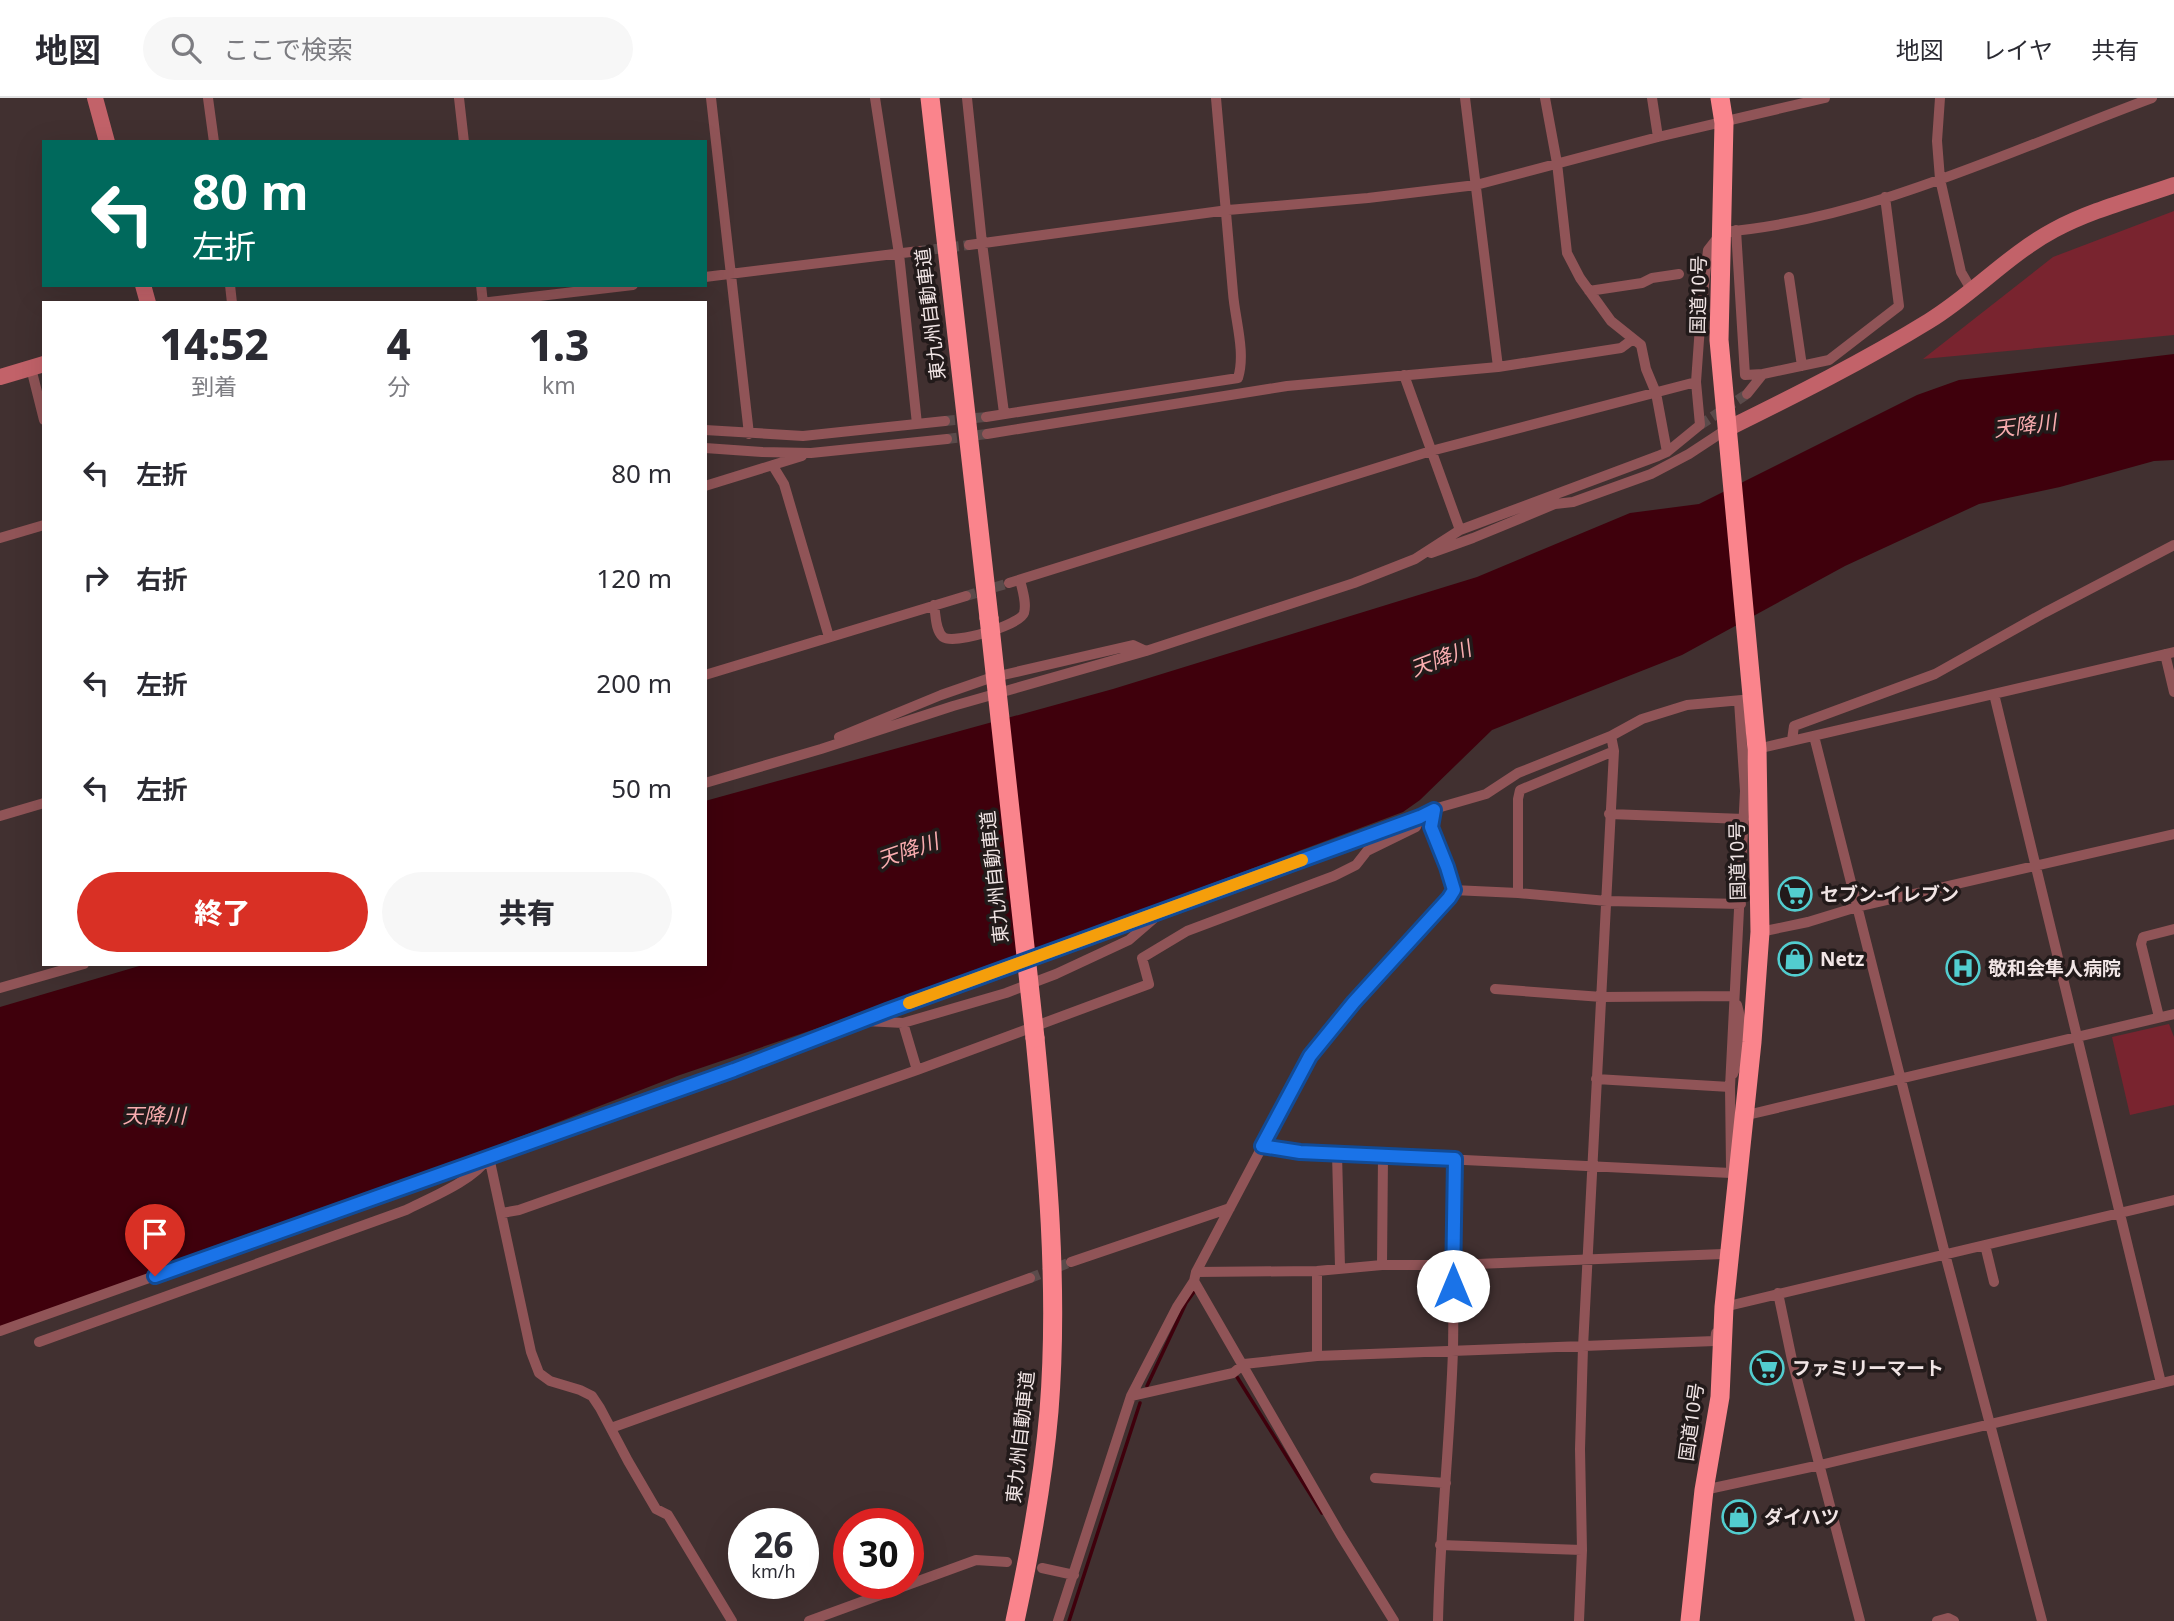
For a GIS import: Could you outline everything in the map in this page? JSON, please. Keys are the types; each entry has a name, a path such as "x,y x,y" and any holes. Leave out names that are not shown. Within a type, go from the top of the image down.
{"highway":[{"path":"919,98 950,292"},
{"name":"東九州自動車道","path":"928,98 1035,1038 1050,1216 1052,1333 1049,1410 1041,1478 1015,1621"},
{"name":"国道10号","path":"1690,1621 1704,1490 1720,1397 1724,1307 1743,1116 1747,1041 1760,932 1757,749 1748,694 1719,340 1729,231 1724,123 1720,98"}],"street":[{"path":"95,98 106,140"},
{"path":"208,98 214,140"},
{"path":"459,98 464,140"},
{"path":"710,98 749,434"},
{"path":"875,98 899,254 917,424"},
{"path":"967,98 1004,413"},
{"path":"1216,98 1233,295 1242,366 1238,378 988,416 989,433 1287,386 1497,367 1621,348 1633,339"},
{"path":"1465,98 1497,367"},
{"path":"1545,98 1567,253 1589,291 1611,321 1641,345 1646,369 1656,393 1667,452"},
{"path":"1652,98 1658,137"},
{"path":"969,245 1227,210 1379,197 1476,185 1658,137 1825,98"},
{"path":"1940,98 1937,141 1940,179 1961,272 1972,291"},
{"path":"1415,559 1460,530 1667,452 1700,425 1696,382 1708,250 1729,231 1813,219 1885,197 1940,179 2151,98"},
{"path":"707,782 953,706 1146,651 1354,583 1556,504 1573,502 1651,474 1832,368 1933,319 2053,230 2174,185"},
{"path":"1729,231 1745,375 1802,366 1832,368 1899,306 1885,197"},
{"path":"707,277 919,251"},
{"path":"1589,291 1679,274"},
{"path":"1788,278 1802,366"},
{"path":"499,301 616,287"},
{"path":"0,377 37,366 42,405"},
{"path":"1747,394 1763,374"},
{"path":"1404,375 1460,530"},
{"path":"934,605 938,628 943,637 958,639 985,632 1016,622 1023,616 1025,606 1015,582 1430,451 1696,382"},
{"path":"707,430 803,436 945,421"},
{"path":"707,448 811,453 947,439"},
{"path":"707,485 811,453"},
{"path":"773,466 784,484 829,637"},
{"path":"1629,467 1662,468"},
{"path":"0,538 42,526"},
{"path":"1792,740 1794,726 1935,674 2174,545"},
{"path":"707,674 966,596"},
{"path":"821,749 843,735 990,678 1133,645 1146,651"},
{"path":"1757,749 2170,653 2174,692"},
{"path":"0,1331 734,1070 1434,810 1486,794 1518,773 1611,736 1642,719 1687,705 1748,694 1741,904 1730,1087 1731,1173 1715,1342 1317,1356 1244,1364 1233,1373 1131,1396"},
{"path":"1994,694 2161,1383"},
{"path":"1579,1621 1583,1346 1614,751 1611,736"},
{"path":"1814,736 1945,1254 2042,1621"},
{"path":"1518,893 1520,790 1614,751"},
{"path":"0,816 42,804"},
{"path":"1058,1621 1131,1396 1310,1056 1354,1002 1454,890 1431,827 1434,810"},
{"path":"1609,814 1744,819"},
{"path":"502,1213 519,1210 916,1070 1149,984 1142,958 1186,931 1356,866 1367,851 1416,827 1420,817"},
{"path":"1760,932 2174,834"},
{"path":"1454,890 1607,901 1741,904"},
{"path":"862,1021 902,1023 1006,993 1056,974 1129,940 1166,909"},
{"path":"2159,1017 2141,944 2143,937 2174,929"},
{"path":"0,988 77,966"},
{"path":"1495,989 1602,997 1734,996"},
{"path":"1730,1087 1747,1041 1734,996"},
{"path":"1743,1116 2174,1014"},
{"path":"902,1023 916,1070"},
{"path":"1596,1079 1730,1087"},
{"path":"1262,1146 1300,1152 1731,1173"},
{"path":"1337,1154 1340,1268"},
{"path":"1382,1156 1382,1265"},
{"path":"489,1157 531,1352 539,1373 550,1381 592,1396 656,1509 668,1515 732,1621"},
{"path":"39,1342 406,1210 481,1168 489,1157"},
{"path":"1438,1621 1452,1351 1455,1159"},
{"path":"1724,1307 2174,1200"},
{"path":"1071,1262 1230,1208"},
{"path":"1985,1245 1994,1282"},
{"path":"1195,1276 1317,1271 1382,1265 1453,1265 1723,1254"},
{"path":"1317,1271 1317,1356"},
{"path":"1195,1276 1340,1534 1394,1621"},
{"path":"611,1428 1030,1278"},
{"path":"1778,1293 1792,1360 1860,1621"},
{"path":"1704,1490 2174,1380"},
{"path":"1375,1478 1446,1483"},
{"path":"1440,1545 1582,1550"},
{"path":"809,1621 976,1560 1007,1562"},
{"path":"1042,1568 1074,1575"},
{"path":"1937,1621 1948,1618 1954,1621"}],"shaded area":[{"path":"2174,211 2174,335 1923,359 2053,257"},
{"path":"2169,1024 2174,1037 2174,1105 2130,1115 2112,1037"}],"water":[{"name":"天降川","path":"2174,354 2174,460 2154,461 2060,487 1979,504 1845,566 1682,655 1492,730 1420,800 1403,812 912,996 677,1076 331,1210 0,1328 0,1007 139,966 707,966 707,800 1113,689 1477,577 1630,513 1699,504 1917,395 1959,380"}],"waterway":[{"path":"1147,1386 1186,1303 1196,1289"},
{"path":"1237,1377 1322,1513"},
{"path":"1069,1621 1140,1403"}],"tunnel":[{"path":"919,251 969,245"},
{"path":"1700,425 1747,394"},
{"path":"945,421 986,417"},
{"path":"947,439 987,434"},
{"path":"966,596 1009,583"},
{"path":"1030,1278 1071,1262"}],"slow traffic":[{"path":"909,1003 1302,860"}],"place":[{"name":"セブン-イレブン","path":"1795,894"},
{"name":"Netz","path":"1795,959"},
{"name":"敬和会隼人病院","path":"1963,968"},
{"name":"ファミリーマート","path":"1767,1368"},
{"name":"ダイハツ","path":"1739,1517"}],"route":[{"path":"155,1276 734,1070 1434,810 1431,827 1454,890 1354,1002 1310,1056 1262,1146 1300,1152 1455,1159 1453,1286"}]}
